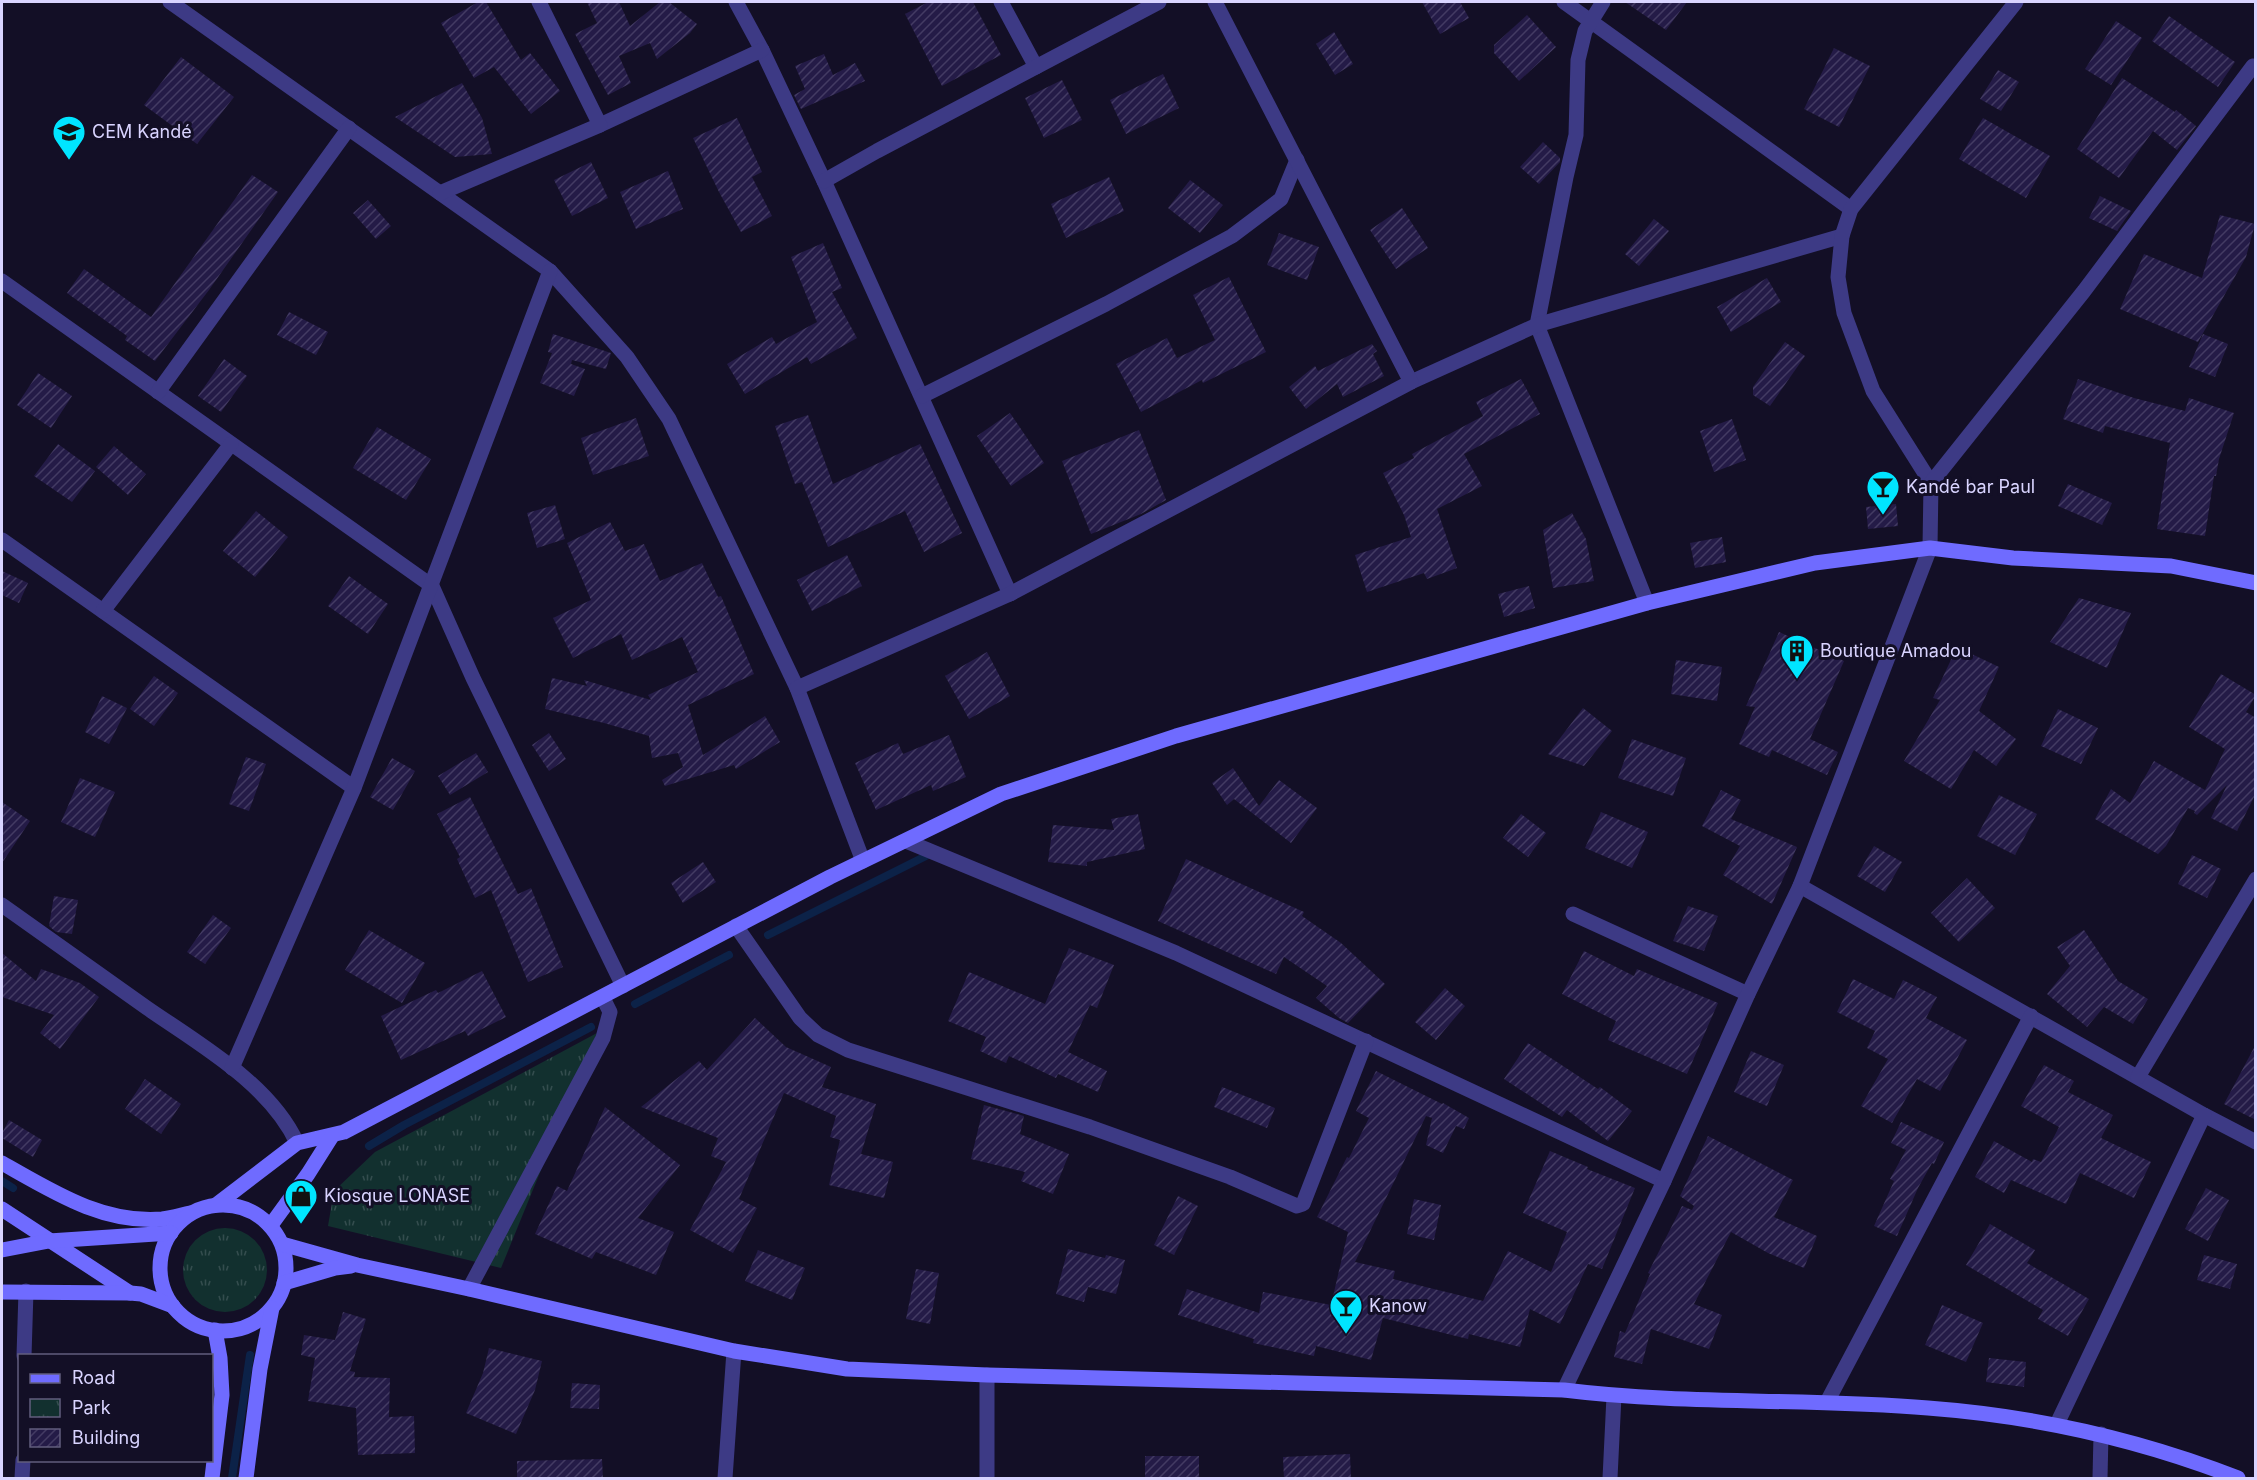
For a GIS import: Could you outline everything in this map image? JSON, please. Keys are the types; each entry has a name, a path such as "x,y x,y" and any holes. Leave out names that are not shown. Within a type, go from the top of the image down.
{"street":[{"path":"170,2 550,271 627,357 669,419 797,688 863,861"},
{"path":"539,2 600,125"},
{"path":"736,2 762,50 824,181 1010,594"},
{"path":"1001,2 1036,67"},
{"path":"824,181 1159,2"},
{"path":"1215,2 1412,382"},
{"path":"1564,2 1851,209"},
{"path":"1603,2 1585,31 1578,60 1576,135 1537,325 1647,603"},
{"path":"1564,1390 1664,1182 1748,994 1800,886 1930,548 1931,483 1873,391 1844,313 1838,277 1842,236 1851,209 2016,2"},
{"path":"440,193 600,125 762,50"},
{"path":"1931,483 2084,291 2253,66"},
{"path":"158,392 349,128"},
{"path":"922,396 1106,304 1232,236 1281,198 1297,160"},
{"path":"797,688 1010,594 1412,382 1537,325 1842,236"},
{"path":"232,1068 354,788 550,271"},
{"path":"2,281 432,586 473,678 623,986"},
{"path":"103,611 231,444"},
{"path":"2,540 354,788"},
{"path":"2,1163 87,1209 138,1218 162,1219 193,1213 216,1205 297,1143 332,1136 603,998 736,926 1000,794 1176,736 1647,603 1815,563 1930,548 2013,558 2171,566 2256,583"},
{"path":"906,840 1176,953 1664,1182"},
{"path":"2138,1077 2256,879"},
{"path":"1800,886 2204,1115 2256,1142"},
{"path":"2,905 232,1068 272,1102 297,1143"},
{"path":"1573,914 1748,994"},
{"path":"736,926 800,1018 818,1035 848,1050 1090,1127 1230,1177 1297,1206 1303,1204 1366,1041"},
{"path":"469,1288 603,1038 610,1012 603,998"},
{"path":"1827,1402 2031,1016"},
{"path":"2056,1424 2204,1115"},
{"path":"271,1225 332,1136"},
{"path":"193,1213 178,1224 171,1233 162,1253 161,1276 165,1292 173,1306 198,1326 226,1331 248,1326 261,1319 279,1297 285,1283 287,1262 282,1244 271,1225 247,1209 216,1205"},
{"path":"2,1209 130,1293"},
{"path":"2,1250 49,1241 171,1233"},
{"path":"282,1244 357,1265 469,1288 734,1351 847,1369 987,1375 1564,1390 1614,1396 1827,1402 1927,1408 2056,1424 2102,1434 2212,1468 2238,1479"},
{"path":"285,1283 335,1268 357,1265"},
{"path":"24,1354 26,1291"},
{"path":"2,1292 130,1293 173,1306"},
{"path":"246,1479 260,1369 272,1308"},
{"path":"212,1479 222,1395 220,1358 215,1330"},
{"path":"725,1479 734,1351"},
{"path":"987,1375 987,1479"},
{"path":"1610,1479 1614,1396"},
{"path":"2100,1479 2102,1434"},
{"path":"22,1479 23,1462"}],"green space":[{"path":"597,1033 501,1268 328,1226 334,1191 375,1152"},
{"path":"225,1228 241,1231 255,1240 264,1254 267,1270 264,1286 255,1300 241,1309 225,1312 209,1309 195,1300 186,1286 183,1270 186,1254 195,1240 209,1231"}],"building":[{"path":"478,2 486,2 521,60 530,53 560,91 531,114 494,67 474,78 441,23"},
{"path":"587,2 619,2 630,26 660,2 669,2 697,24 690,33 657,59 650,43 619,56 631,83 608,95 575,34 597,23"},
{"path":"928,2 973,2 1001,55 942,86 905,14"},
{"path":"1422,2 1460,2 1469,18 1440,34"},
{"path":"1625,2 1687,2 1666,30"},
{"path":"1527,15 1556,47 1519,81 1494,53 1494,45"},
{"path":"2169,16 2235,62 2218,87 2152,41"},
{"path":"2116,21 2142,38 2111,85 2085,69"},
{"path":"1334,32 1353,64 1335,75 1316,44"},
{"path":"1834,48 1870,66 1839,127 1804,109"},
{"path":"824,54 833,75 855,63 865,81 801,109 794,95 805,89 795,66"},
{"path":"181,57 234,97 197,144 144,105"},
{"path":"1998,70 2019,82 2001,111 1980,99"},
{"path":"1163,74 1179,108 1126,134 1110,100"},
{"path":"2122,78 2175,112 2176,110 2196,126 2177,150 2153,131 2119,178 2077,149"},
{"path":"1062,80 1082,120 1044,138 1025,98"},
{"path":"462,83 482,118 492,154 455,157 395,117"},
{"path":"737,118 762,172 752,177 772,216 741,232 693,138"},
{"path":"1983,118 2050,156 2026,198 1959,159"},
{"path":"1543,142 1560,158 1560,162 1539,184 1520,167"},
{"path":"591,162 608,198 572,216 554,180"},
{"path":"668,171 683,209 636,229 620,192"},
{"path":"252,175 278,192 209,290 155,361 125,340 127,336 67,293 84,269 151,317"},
{"path":"1109,177 1124,211 1066,238 1051,204"},
{"path":"1190,180 1223,205 1200,233 1168,208"},
{"path":"2100,196 2131,211 2117,231 2089,218"},
{"path":"368,200 391,226 376,239 353,213"},
{"path":"1402,208 1428,248 1396,269 1370,230"},
{"path":"2220,215 2255,224 2246,257 2198,342 2120,309 2144,254 2202,278"},
{"path":"1654,219 1669,231 1639,266 1625,254"},
{"path":"1279,233 1319,247 1307,280 1267,265"},
{"path":"823,243 842,288 832,292 857,338 811,364 807,357 745,394 727,364 772,337 776,344 817,322 791,257"},
{"path":"1229,277 1266,352 1203,383 1202,380 1141,412 1116,364 1167,338 1177,358 1215,340 1193,295"},
{"path":"1767,278 1781,302 1731,332 1717,307"},
{"path":"289,312 328,332 316,355 277,335"},
{"path":"553,334 611,353 606,369 572,360 571,364 585,369 574,396 540,383 552,353 548,352"},
{"path":"2203,334 2228,344 2215,377 2189,367"},
{"path":"1785,342 1805,356 1770,406 1753,395 1753,387"},
{"path":"1372,344 1377,351 1373,354 1384,376 1343,397 1337,384 1306,409 1289,387 1315,366 1318,371"},
{"path":"224,359 247,376 221,412 198,396"},
{"path":"38,373 72,396 51,428 17,405"},
{"path":"1521,379 1540,414 1464,454 1482,486 1437,509 1457,568 1427,579 1424,573 1367,592 1355,555 1411,537 1404,515 1383,473 1414,458 1412,454 1483,416 1476,402"},
{"path":"2078,379 2134,398 2185,411 2189,398 2234,413 2216,476 2214,476 2205,536 2157,529 2170,443 2105,426 2103,433 2063,419"},
{"path":"1010,413 1044,463 1011,486 977,436"},
{"path":"808,415 833,484 920,444 962,533 924,552 905,511 828,547 802,482 795,484 775,426"},
{"path":"636,418 649,456 593,475 581,438"},
{"path":"1732,419 1746,460 1714,472 1700,431"},
{"path":"377,427 431,459 406,500 353,468"},
{"path":"1139,430 1166,500 1141,514 1091,534 1062,461"},
{"path":"58,444 95,471 72,502 34,476"},
{"path":"114,446 146,474 128,495 96,467"},
{"path":"2068,484 2112,503 2102,525 2058,506"},
{"path":"1896,504 1898,526 1868,529 1866,507"},
{"path":"555,505 565,539 537,548 527,513"},
{"path":"256,511 288,537 255,577 223,551"},
{"path":"1572,513 1586,539 1594,581 1553,588 1543,530"},
{"path":"610,522 625,551 644,544 660,581 702,563 718,597 721,596 754,674 688,705 703,755 765,716 780,742 736,769 734,765 665,786 662,780 683,767 678,753 652,758 649,736 545,709 552,678 587,686 584,680 651,700 648,695 698,672 682,637 632,660 621,634 573,658 553,618 591,600 567,543"},
{"path":"1722,537 1726,562 1695,568 1690,543"},
{"path":"847,555 862,586 812,611 797,580"},
{"path":"2,571 28,583 19,603 2,595"},
{"path":"349,576 388,604 368,634 328,606"},
{"path":"1529,586 1535,608 1504,617 1498,594"},
{"path":"2079,598 2131,613 2107,668 2050,642"},
{"path":"1779,632 1844,661 1810,739 1838,752 1827,775 1772,750 1769,757 1739,744 1755,707 1746,706"},
{"path":"1957,647 1999,667 1979,711 2016,739 1996,766 1974,750 1951,789 1904,761 1940,700 1933,698"},
{"path":"987,652 1010,696 969,719 945,676"},
{"path":"1676,660 1722,667 1717,701 1671,694"},
{"path":"2221,674 2256,695 2246,712 2256,718 2256,793 2237,831 2211,818 2227,785 2197,815 2195,811 2188,808 2166,846 2158,854 2095,819 2111,789 2130,803 2154,761 2205,790 2225,749 2189,727"},
{"path":"154,676 178,693 154,726 130,709"},
{"path":"102,696 127,708 109,744 85,732"},
{"path":"1583,708 1612,731 1584,766 1548,754"},
{"path":"2058,709 2098,728 2081,764 2041,746"},
{"path":"549,733 566,759 549,771 532,745"},
{"path":"949,735 966,777 933,791 931,785 876,810 855,763 898,743 903,754"},
{"path":"1632,739 1686,758 1673,796 1618,778"},
{"path":"476,753 488,772 450,795 438,776"},
{"path":"246,757 266,764 249,811 229,804"},
{"path":"392,758 415,771 393,810 370,797"},
{"path":"1233,768 1259,806 1279,780 1317,808 1291,843 1234,799 1227,805 1212,783"},
{"path":"80,778 115,792 95,837 61,822"},
{"path":"1721,790 1741,800 1731,819 1797,847 1772,904 1723,875 1740,846 1702,826"},
{"path":"1999,795 2037,814 2015,855 1977,836"},
{"path":"470,797 518,894 531,888 563,967 528,982 491,890 475,898 457,859 460,857 437,814"},
{"path":"2,802 30,821 2,863"},
{"path":"1601,812 1648,832 1632,868 1585,848"},
{"path":"1138,814 1145,849 1087,862 1087,866 1048,862 1053,825 1114,830 1111,819"},
{"path":"1521,814 1546,833 1528,857 1503,838"},
{"path":"1874,846 1902,862 1885,892 1857,876"},
{"path":"2192,855 2221,869 2207,898 2178,884"},
{"path":"1186,859 1304,912 1302,916 1341,943 1385,984 1348,1023 1316,998 1327,986 1284,957 1276,974 1158,921"},
{"path":"703,862 716,882 683,903 671,883"},
{"path":"1967,878 1995,908 1959,942 1931,913"},
{"path":"54,896 78,900 72,934 56,932 49,926"},
{"path":"1688,906 1718,916 1704,951 1673,941"},
{"path":"213,915 231,928 205,964 187,952"},
{"path":"369,930 425,963 402,1003 345,970"},
{"path":"2084,930 2118,981 2148,999 2133,1024 2104,1007 2087,1027 2047,994 2070,966 2057,947"},
{"path":"1069,948 1114,965 1097,1008 1090,1005 1068,1052 1107,1071 1098,1092 1058,1074 1056,1078 1009,1056 1006,1063 980,1051 986,1037 948,1021 969,972 1045,1004"},
{"path":"1584,951 1634,976 1637,969 1718,1003 1687,1074 1608,1040 1616,1021 1562,994"},
{"path":"2,953 36,981 41,969 80,983 99,997 60,1049 40,1033 54,1015 2,997"},
{"path":"482,971 506,1017 468,1036 465,1031 401,1060 381,1016 436,990 438,993"},
{"path":"1853,979 1894,999 1903,980 1937,997 1926,1018 1967,1040 1940,1091 1917,1079 1892,1123 1861,1106 1888,1059 1867,1048 1875,1031 1837,1012"},
{"path":"1445,988 1465,1006 1436,1040 1415,1022"},
{"path":"755,1018 786,1047 831,1067 822,1087 876,1104 861,1154 893,1162 884,1198 829,1185 840,1140 830,1137 836,1116 784,1093 739,1199 757,1208 733,1253 690,1230 726,1162 711,1156 718,1138 641,1107 699,1061 707,1070"},
{"path":"1528,1043 1598,1089 1600,1087 1632,1111 1608,1141 1567,1110 1562,1117 1504,1079"},
{"path":"2256,1044 2256,1120 2224,1104"},
{"path":"1751,1051 1784,1065 1767,1106 1734,1092"},
{"path":"2044,1065 2074,1081 2068,1092 2113,1115 2101,1138 2151,1162 2134,1198 2080,1173 2066,1204 2011,1180 2004,1193 1975,1177 1994,1141 2032,1162 2033,1159 2041,1162 2059,1127 2021,1106"},
{"path":"1376,1071 1469,1118 1464,1129 1456,1126 1443,1153 1426,1145 1432,1118 1426,1116 1355,1262 1395,1271 1393,1279 1483,1301 1508,1251 1551,1272 1567,1232 1523,1213 1550,1151 1635,1188 1602,1269 1588,1264 1560,1324 1530,1309 1520,1347 1469,1334 1468,1339 1383,1318 1371,1360 1316,1346 1314,1356 1253,1343 1254,1339 1178,1315 1187,1289 1259,1313 1263,1292 1331,1305 1348,1232 1317,1217 1369,1118 1356,1111"},
{"path":"145,1079 181,1104 161,1134 125,1109"},
{"path":"1222,1087 1275,1108 1267,1128 1214,1107"},
{"path":"984,1105 1024,1116 1020,1134 1069,1154 1053,1194 1021,1181 1025,1172 971,1159"},
{"path":"605,1107 680,1165 638,1218 674,1232 656,1275 596,1252 592,1259 535,1234 557,1186 567,1191"},
{"path":"9,1120 42,1140 33,1157 2,1138 2,1133"},
{"path":"1901,1122 1944,1142 1934,1164 1932,1163 1918,1188 1897,1236 1874,1226 1894,1181 1890,1179 1906,1150 1891,1143"},
{"path":"1708,1136 1793,1180 1774,1217 1817,1236 1804,1268 1768,1253 1731,1232 1694,1304 1722,1315 1709,1349 1651,1329 1642,1364 1614,1357 1620,1331 1625,1333 1650,1274 1648,1273 1682,1206 1692,1210 1694,1206 1680,1196"},
{"path":"2206,1188 2229,1200 2208,1241 2185,1229"},
{"path":"1178,1196 1198,1206 1174,1255 1154,1245"},
{"path":"1414,1199 1441,1205 1434,1240 1407,1234"},
{"path":"1990,1224 2035,1250 2027,1263 2089,1299 2068,1336 2038,1319 2043,1310 1966,1265"},
{"path":"1068,1249 1105,1258 1106,1255 1125,1260 1116,1294 1088,1287 1084,1302 1056,1294"},
{"path":"758,1250 805,1268 792,1300 745,1281"},
{"path":"2204,1255 2237,1264 2230,1289 2197,1280"},
{"path":"916,1269 939,1273 930,1324 906,1319"},
{"path":"1942,1305 1983,1323 1966,1362 1925,1345"},
{"path":"343,1312 366,1319 350,1371 355,1372 354,1377 390,1378 389,1417 414,1416 415,1453 358,1455 356,1408 308,1401 315,1358 301,1355 304,1335 335,1340"},
{"path":"489,1348 542,1361 535,1390 516,1434 466,1413 483,1373"},
{"path":"1989,1358 2026,1362 2024,1387 1986,1382"},
{"path":"572,1383 600,1385 599,1409 570,1408"},
{"path":"1350,1454 1351,1479 1284,1479 1283,1457"},
{"path":"1145,1456 1199,1456 1199,1479 1145,1479"},
{"path":"602,1459 603,1479 517,1479 517,1461"}],"waterway":[{"path":"768,935 926,856"},
{"path":"635,1004 729,955"},
{"path":"369,1146 404,1125 591,1027"},
{"path":"2,1181 13,1188"},
{"path":"232,1478 250,1355"}],"place":[{"name":"CEM Kandé","path":"69,161"},
{"name":"Kandé bar Paul","path":"1883,516"},
{"name":"Boutique Amadou","path":"1797,680"},
{"name":"Kiosque LONASE","path":"301,1225"},
{"name":"Kanow","path":"1346,1335"}]}
